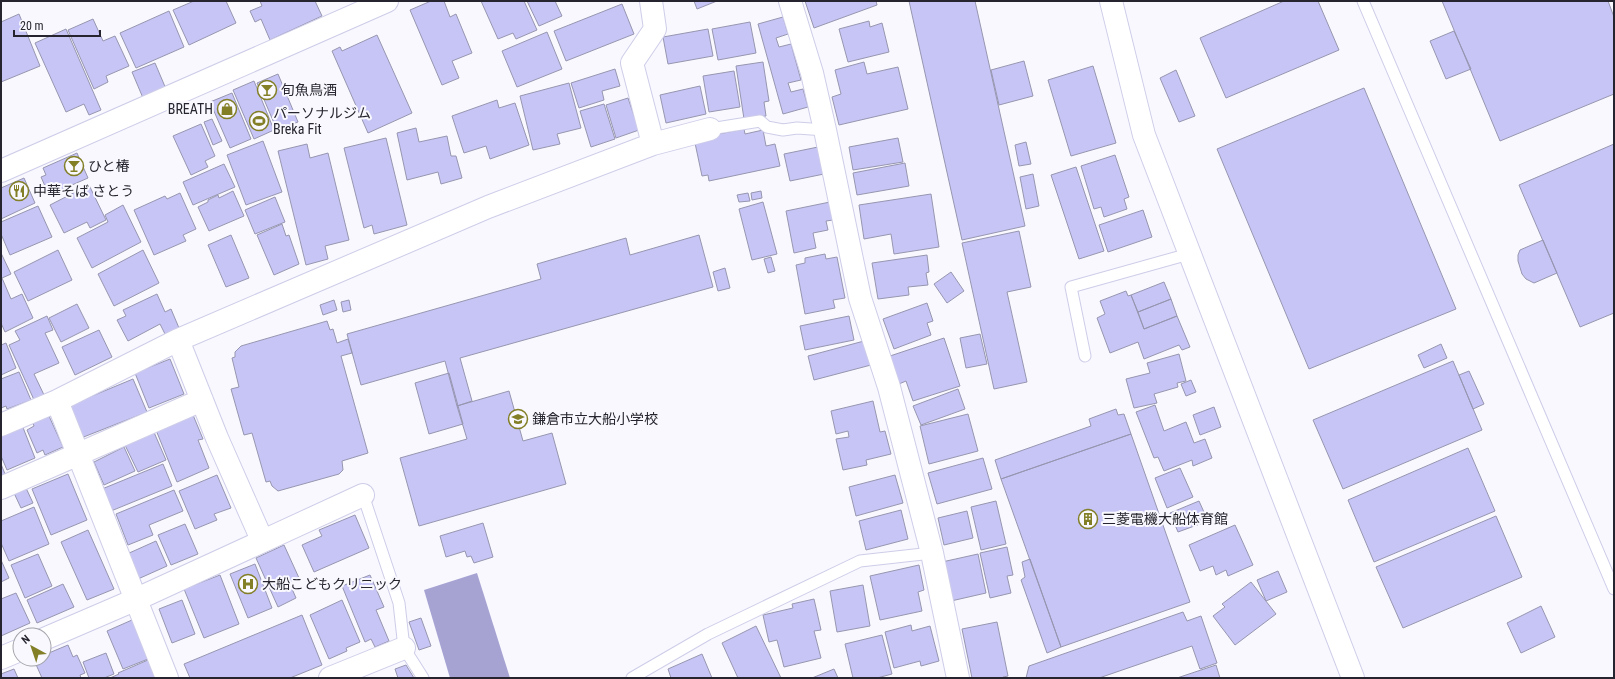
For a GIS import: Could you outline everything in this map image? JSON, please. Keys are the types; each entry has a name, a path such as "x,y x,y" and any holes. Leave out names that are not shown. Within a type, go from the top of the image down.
{"street":[{"path":"1,171 387,1"},
{"path":"651,1 655,29 632,63 653,144"},
{"path":"790,1 812,74 826,130 860,298 889,387 932,553 958,678"},
{"path":"1111,1 1144,134 1353,678"},
{"path":"1,425 57,401 178,340 488,207 653,144 710,129"},
{"path":"178,340 262,540"},
{"path":"1,488 202,400"},
{"path":"57,401 137,599 167,678"},
{"path":"52,636 137,599 262,540 363,495"},
{"path":"330,678 404,648"},
{"path":"1,658 12,653"}],"lane":[{"path":"1363,1 1614,589"},
{"path":"710,129 760,121 767,127 783,130 797,128 826,130"},
{"path":"1085,356 1072,287 1189,254"},
{"path":"363,495 399,603 404,648 423,678"},
{"path":"632,678 708,634 860,561 932,553"}],"water":[{"path":"477,573 510,678 450,678 424,590"}],"building":[{"path":"194,1 226,1 236,23 189,45 173,10"},
{"path":"260,1 315,1 322,16 270,40 261,19 255,22 250,11 262,6"},
{"path":"431,1 444,1 450,17 456,14 472,53 452,61 459,78 442,85 410,10"},
{"path":"481,1 524,1 537,30 516,39 513,33 498,39"},
{"path":"527,1 555,1 562,16 539,26"},
{"path":"694,1 717,1 697,9"},
{"path":"805,1 876,1 877,5 814,28"},
{"path":"909,1 975,1 1025,226 962,240"},
{"path":"1284,1 1318,1 1339,50 1226,98 1200,38"},
{"path":"1442,1 1608,1 1614,17 1614,94 1500,141"},
{"path":"622,4 634,34 566,61 554,31"},
{"path":"169,11 184,47 136,68 120,33"},
{"path":"19,14 40,66 1,82 1,22"},
{"path":"783,17 788,34 776,38 779,47 791,44 801,80 788,83 791,92 803,89 808,107 783,114 758,24"},
{"path":"93,19 103,41 115,36 129,66 106,76 108,82 94,89 68,30"},
{"path":"869,21 870,27 882,23 889,52 848,62 839,29"},
{"path":"750,22 756,53 718,60 712,29"},
{"path":"66,29 101,110 89,115 84,104 66,112 35,43"},
{"path":"708,29 713,56 668,64 663,37"},
{"path":"1454,31 1471,69 1446,79 1430,41"},
{"path":"547,32 562,69 517,87 502,51"},
{"path":"377,35 412,113 368,133 332,51 340,47 342,51"},
{"path":"1024,61 1033,96 999,105 991,70"},
{"path":"763,62 769,101 764,102 766,116 744,119 736,66"},
{"path":"864,62 867,74 898,67 908,109 839,125 832,97 841,94 835,70"},
{"path":"155,63 166,89 143,98 132,72"},
{"path":"1093,66 1116,143 1071,156 1048,80"},
{"path":"615,69 620,86 602,91 604,100 579,108 571,83"},
{"path":"1176,70 1195,116 1179,122 1160,78"},
{"path":"734,71 740,107 709,112 703,76"},
{"path":"278,74 298,122 277,130 257,83"},
{"path":"254,81 274,130 254,139 233,90"},
{"path":"569,83 581,128 557,134 560,144 533,150 520,96"},
{"path":"700,86 706,114 666,123 660,95"},
{"path":"1364,88 1456,309 1309,369 1217,149"},
{"path":"232,93 251,139 230,148 210,102"},
{"path":"628,98 639,130 616,138 606,105"},
{"path":"497,100 499,108 515,103 529,145 490,159 486,146 464,153 452,116"},
{"path":"604,104 615,139 591,147 580,111"},
{"path":"212,119 222,141 213,145 204,122"},
{"path":"201,124 215,156 205,161 208,167 191,175 173,136"},
{"path":"416,128 419,142 447,136 451,156 456,156 462,178 441,184 438,172 407,180 397,133"},
{"path":"744,129 745,134 763,130 766,146 775,144 780,166 709,181 708,175 702,176 695,143 704,137"},
{"path":"386,138 407,225 374,234 372,225 364,228 344,148"},
{"path":"898,138 903,162 853,170 849,147"},
{"path":"263,141 282,192 246,205 227,155"},
{"path":"1026,142 1031,164 1019,166 1015,145"},
{"path":"307,144 310,158 328,153 349,240 325,246 328,259 306,265 278,151"},
{"path":"1614,144 1614,313 1580,327 1519,185"},
{"path":"818,147 824,174 790,181 784,154"},
{"path":"77,153 88,178 49,195 41,177 46,175 43,168"},
{"path":"1115,155 1129,197 1124,199 1127,209 1104,217 1101,207 1094,209 1081,166"},
{"path":"905,163 909,186 857,195 853,173"},
{"path":"224,164 235,187 193,205 183,182"},
{"path":"1076,167 1104,251 1079,259 1051,175"},
{"path":"1033,174 1039,206 1026,209 1020,177"},
{"path":"24,178 35,203 1,219 1,188"},
{"path":"89,185 106,220 90,228 87,222 64,233 50,205"},
{"path":"233,191 244,216 209,231 198,207 218,195 219,198"},
{"path":"761,191 762,198 752,200 751,193"},
{"path":"180,193 196,229 183,235 186,241 154,255 134,210 165,196 167,199"},
{"path":"748,193 750,201 739,202 737,195"},
{"path":"931,194 939,247 894,254 891,234 864,239 859,205"},
{"path":"275,197 285,222 255,234 245,210"},
{"path":"763,202 777,254 752,260 739,209"},
{"path":"830,202 833,220 826,221 828,230 813,233 816,248 794,253 786,211"},
{"path":"123,205 141,242 92,268 77,238 108,222 105,215"},
{"path":"38,206 52,237 10,255 1,234 1,222"},
{"path":"1143,210 1152,237 1108,252 1099,225"},
{"path":"282,224 286,236 289,235 299,264 274,275 257,235"},
{"path":"1019,231 1031,287 1007,292 1027,382 994,389 962,243"},
{"path":"231,235 249,278 226,287 208,245"},
{"path":"699,235 713,287 460,358 472,401 457,406 445,361 361,385 347,334 541,279 537,264 626,238 630,255"},
{"path":"1543,240 1557,273 1534,283 1526,279 1522,274 1518,261 1518,255 1520,250"},
{"path":"58,250 72,280 28,301 14,272"},
{"path":"143,250 159,283 114,306 98,274"},
{"path":"1,253 11,274 2,278 11,299 22,294 33,318 5,332 1,323"},
{"path":"825,254 826,259 837,257 845,298 833,300 835,308 805,314 796,265 805,263 805,258"},
{"path":"927,255 929,272 926,273 928,285 908,287 909,295 878,299 872,263"},
{"path":"771,257 775,271 768,273 764,259"},
{"path":"725,268 730,288 718,291 713,272"},
{"path":"951,272 964,291 947,303 934,284"},
{"path":"1164,282 1171,299 1138,312 1131,295"},
{"path":"1126,291 1128,296 1131,295 1144,329 1177,316 1190,347 1182,350 1179,345 1144,359 1138,342 1110,353 1097,318 1105,314 1100,301"},
{"path":"157,294 165,312 171,309 179,328 165,334 160,324 128,341 117,320 126,316 123,310"},
{"path":"1171,299 1177,316 1144,329 1138,312"},
{"path":"334,300 337,310 323,315 320,305"},
{"path":"349,300 351,310 343,312 341,302"},
{"path":"927,303 933,321 927,323 931,335 894,349 883,319"},
{"path":"77,304 89,328 61,342 49,318"},
{"path":"47,316 53,330 45,333 59,363 34,374 45,397 35,402 9,345 20,340 15,331"},
{"path":"849,316 854,340 805,350 800,326"},
{"path":"327,321 330,330 333,329 337,343 348,339 352,353 341,356 368,453 342,461 343,470 339,474 278,491 272,486 270,481 266,482 252,433 244,435 231,389 239,387 232,358 235,357 235,352 241,346"},
{"path":"99,330 112,357 75,375 62,347"},
{"path":"980,334 987,364 966,368 960,338"},
{"path":"944,338 960,386 913,401 906,381 899,384 890,356"},
{"path":"864,341 871,365 814,380 808,356"},
{"path":"6,343 16,368 1,375 1,345"},
{"path":"1441,344 1447,358 1424,368 1418,355"},
{"path":"1179,354 1186,381 1177,383 1178,387 1154,394 1157,403 1134,408 1126,379 1150,373 1147,363"},
{"path":"170,359 184,394 149,408 135,373"},
{"path":"1453,361 1482,430 1343,489 1313,420"},
{"path":"1469,371 1484,404 1473,409 1459,375"},
{"path":"19,372 31,400 7,409 6,406 1,408 1,379"},
{"path":"449,373 463,424 429,434 415,383"},
{"path":"133,379 147,412 81,438 68,406"},
{"path":"1191,380 1196,392 1186,396 1181,384"},
{"path":"958,389 965,409 921,425 913,406"},
{"path":"509,391 523,441 552,433 566,484 419,526 400,458 467,439 457,406"},
{"path":"873,401 880,432 885,431 891,454 866,460 867,465 843,470 836,439 849,437 848,431 836,434 831,411"},
{"path":"1155,405 1164,431 1186,422 1194,443 1205,439 1212,458 1193,466 1192,460 1164,471 1158,457 1154,458 1136,412"},
{"path":"1214,407 1221,427 1200,435 1193,415"},
{"path":"1116,409 1118,415 1124,414 1131,434 1001,479 995,460 1091,426 1089,419"},
{"path":"968,414 978,451 929,464 920,426"},
{"path":"193,415 203,439 198,440 209,468 177,482 156,430"},
{"path":"49,416 63,447 45,455 43,450 37,453 27,430 34,426 33,423"},
{"path":"22,425 35,458 7,470 1,456 1,434"},
{"path":"153,430 166,460 138,472 124,443"},
{"name":"三菱電機大船体育館","path":"1131,434 1190,602 1061,647 1001,479"},
{"path":"124,447 135,471 104,485 94,462"},
{"path":"1468,448 1495,511 1374,562 1348,500"},
{"path":"983,458 992,489 937,504 928,473"},
{"path":"1,464 5,474 1,476"},
{"path":"163,464 172,486 111,511 102,489"},
{"path":"1180,468 1193,497 1167,508 1155,478"},
{"path":"68,474 87,520 51,535 32,489"},
{"path":"217,475 231,508 214,514 217,520 195,529 179,491"},
{"path":"895,475 903,503 856,516 849,487"},
{"path":"26,488 33,503 21,508 14,493"},
{"path":"174,490 183,511 149,525 153,535 128,545 116,514"},
{"path":"996,501 1006,544 981,550 971,507"},
{"path":"1199,501 1208,521 1178,532 1170,513"},
{"path":"34,507 49,544 9,561 1,543 1,521"},
{"path":"901,510 908,539 866,550 859,521"},
{"path":"967,511 973,538 944,545 938,518"},
{"path":"355,515 369,548 314,572 302,545 322,536 319,530"},
{"path":"1496,516 1522,577 1403,628 1376,567"},
{"path":"483,523 493,557 474,563 471,556 467,557 465,551 446,557 440,536"},
{"path":"185,524 198,554 171,565 158,535"},
{"path":"1235,525 1253,565 1228,576 1226,570 1216,575 1213,566 1200,571 1189,545"},
{"path":"88,530 114,589 87,600 61,542"},
{"path":"156,541 167,566 138,579 127,554"},
{"path":"284,545 299,578 289,582 296,598 278,607 256,558"},
{"path":"1007,547 1013,575 1007,576 1011,593 990,598 980,553"},
{"path":"38,554 52,586 25,598 11,565"},
{"path":"978,554 986,593 951,601 942,562"},
{"path":"1030,559 1061,647 1047,653 1021,580 1025,577 1022,562"},
{"path":"1,560 9,578 1,582"},
{"path":"255,564 272,608 248,618 230,574"},
{"path":"919,565 924,590 918,592 922,611 880,620 870,576"},
{"path":"1278,571 1287,592 1266,601 1257,580"},
{"path":"220,575 239,624 204,638 184,589"},
{"path":"370,575 384,607 376,610 389,641 375,647 371,639 365,642 342,586"},
{"path":"1251,582 1276,614 1235,645 1213,616 1225,607 1222,604"},
{"path":"63,584 74,607 37,623 27,600"},
{"path":"863,585 870,626 837,632 830,591"},
{"path":"16,593 30,623 21,627 12,627 12,631 1,636 1,599"},
{"path":"814,599 821,630 814,631 821,658 784,667 777,640 769,642 763,615 793,608 792,604"},
{"path":"182,600 195,634 172,643 159,609"},
{"path":"342,600 360,642 346,648 347,651 329,659 310,615"},
{"path":"1541,606 1555,637 1521,653 1507,623"},
{"path":"1183,612 1187,621 1201,616 1217,663 1200,669 1192,646 1099,678 1026,678 1029,666"},
{"path":"302,615 322,665 290,678 190,678 184,664"},
{"path":"421,618 431,646 419,650 409,622"},
{"path":"132,620 148,659 123,669 107,631"},
{"path":"997,622 1008,676 1003,678 972,678 962,629"},
{"path":"911,625 912,631 930,626 939,661 921,666 920,661 894,668 885,632"},
{"path":"756,626 781,678 738,678 722,643"},
{"path":"882,635 892,674 877,678 853,678 845,644"},
{"path":"68,645 73,657 77,655 85,673 80,675 81,678 42,678 37,667 52,667 52,652"},
{"path":"106,653 114,674 104,678 89,678 83,662"},
{"path":"702,654 712,678 671,678 668,669"},
{"path":"148,660 156,678 110,678 119,674 118,673"},
{"path":"406,665 414,678 398,678 395,669"},
{"path":"1216,665 1220,678 1177,678"},
{"path":"14,669 18,678 1,678 1,674"},
{"path":"834,669 838,678 812,678"}],"place":[{"name":"旬魚鳥酒","path":"267,90"},
{"name":"BREATH","path":"227,109"},
{"name":"パーソナルジム Breka Fit","path":"259,121"},
{"name":"ひと椿","path":"74,166"},
{"name":"中華そば さとう","path":"19,191"},
{"name":"鎌倉市立大船小学校","path":"518,419"},
{"name":"三菱電機大船体育館","path":"1088,519"},
{"name":"大船こどもクリニック","path":"248,584"}]}
